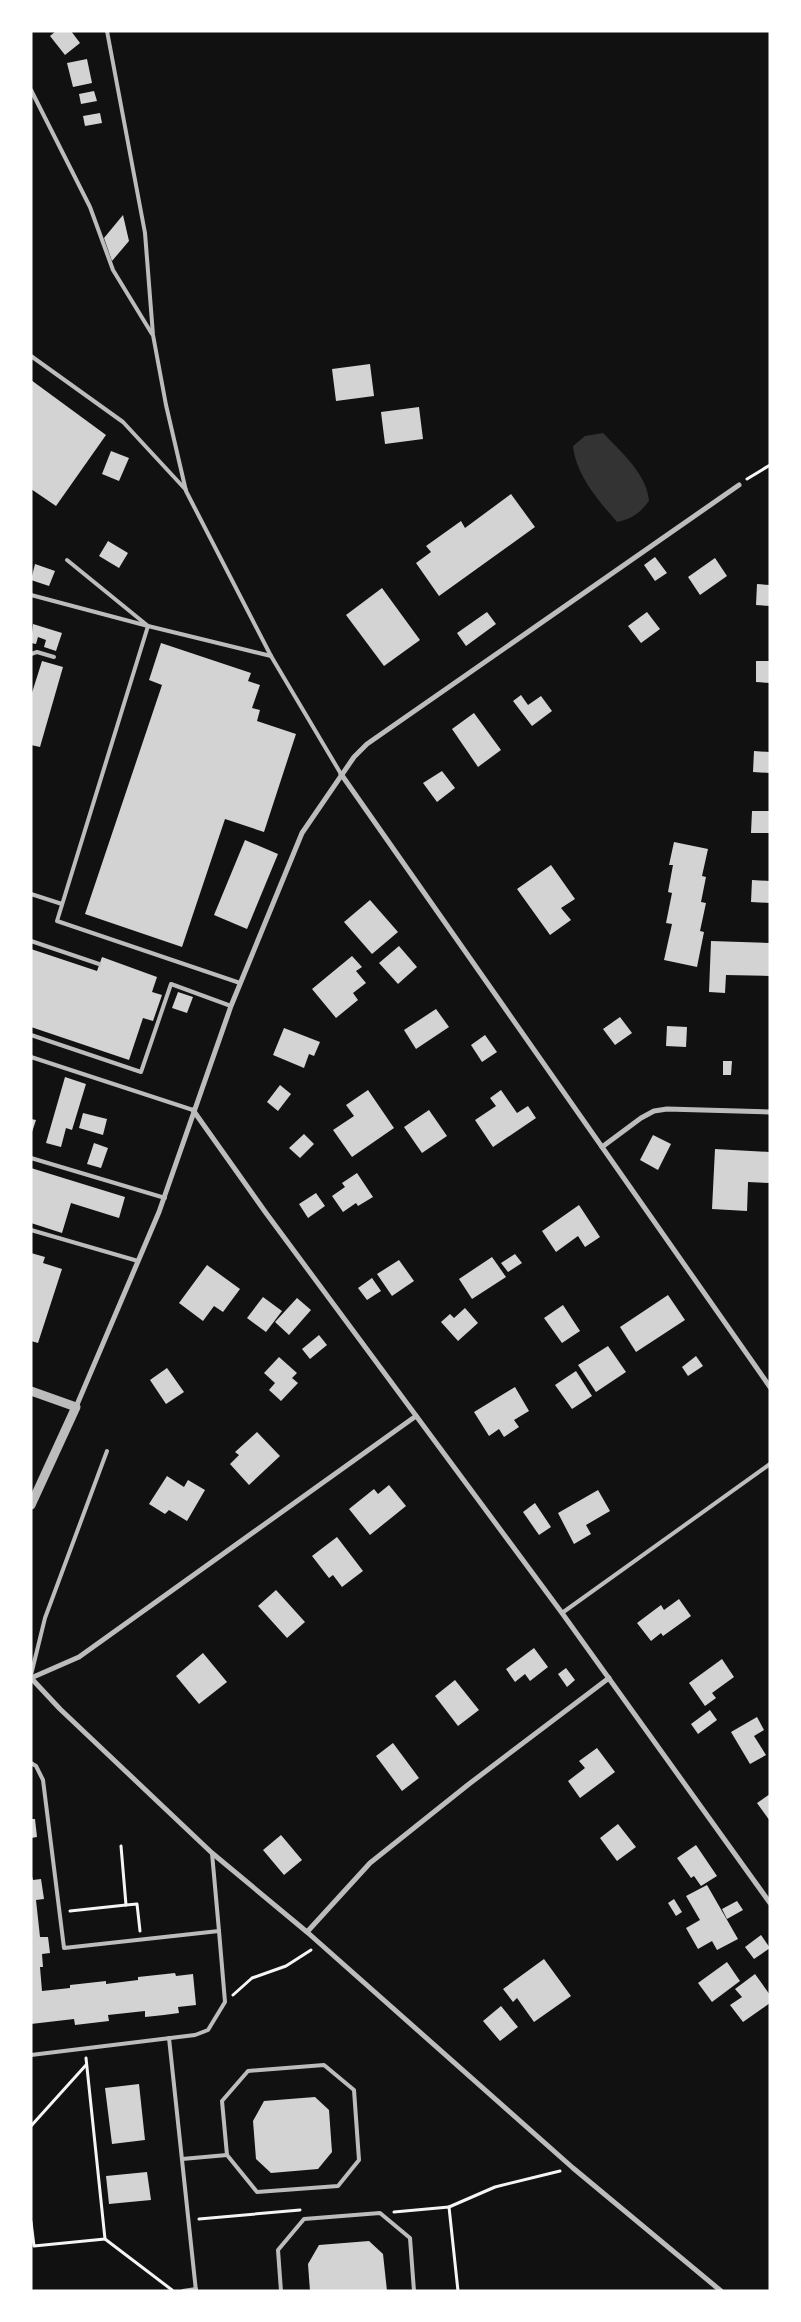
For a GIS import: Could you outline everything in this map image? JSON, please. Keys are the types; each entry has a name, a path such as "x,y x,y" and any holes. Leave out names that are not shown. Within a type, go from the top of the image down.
{"street":[{"path":"31,1505 76,1407 165,1198 194,1110 240,983 302,833 341,774 354,756 367,744 739,485"},
{"path":"341,774 770,1387"},
{"path":"602,1147 654,1111 667,1109 770,1112"},
{"path":"194,1110 266,1213 562,1613 770,1903"},
{"path":"31,1391 76,1407"},
{"path":"416,1416 79,1657 31,1677 60,1709 212,1853 307,1932 573,2168 721,2291"},
{"path":"307,1932 370,1863 469,1784 609,1678"}],"lane":[{"path":"107,31 145,233 153,335 166,405 186,491 271,656 341,774"},
{"path":"31,90 90,207 114,270 153,335"},
{"path":"31,356 123,422 186,491"},
{"path":"67,560 148,626"},
{"path":"31,595 271,656"},
{"path":"148,626 58,921 240,983"},
{"path":"31,654 37,652 54,657"},
{"path":"31,894 62,904"},
{"path":"31,941 100,964"},
{"path":"31,1035 141,1072 171,984 232,1006"},
{"path":"31,1056 194,1110"},
{"path":"31,1158 165,1198"},
{"path":"31,1230 138,1261"},
{"path":"31,1677 45,1618 107,1451"},
{"path":"562,1613 770,1464"},
{"path":"31,1763 36,1766 43,1780 64,1948 219,1931"},
{"path":"31,2055 195,2035 208,2030 226,2002 212,1853"},
{"path":"169,2038 196,2290 183,2291"},
{"path":"324,2065 354,2090 360,2160 338,2186 257,2192 227,2155 222,2101 248,2071 324,2065"},
{"path":"182,2158 227,2155"},
{"path":"281,2291 278,2250 304,2219 380,2213 410,2238 414,2291"}],"path":[{"path":"739,485 770,465"},
{"path":"121,1846 126,1906"},
{"path":"59,1912 137,1904 141,1939"},
{"path":"226,2002 252,1978 286,1966 320,1944"},
{"path":"84,2049 105,2239"},
{"path":"31,2126 86,2065"},
{"path":"380,2213 449,2207 494,2187 573,2168"},
{"path":"449,2207 458,2291"},
{"path":"188,2220 303,2210 304,2219"},
{"path":"31,2224 34,2246 105,2239 173,2291"}],"shaded area":[{"path":"603,433 632,464 644,482 649,501 635,515 617,522 583,477 578,467 573,446 585,436"}],"building":[{"path":"56,31 71,31 80,43 65,55 50,36"},
{"path":"87,59 92,83 73,87 67,63"},
{"path":"94,91 97,101 81,104 79,94"},
{"path":"100,113 102,123 85,126 83,116"},
{"path":"123,215 129,241 112,261 104,238"},
{"path":"370,364 374,396 336,401 332,369"},
{"path":"31,380 106,435 56,506 31,489"},
{"path":"419,407 423,439 385,444 381,412"},
{"path":"111,451 129,458 119,481 102,474"},
{"path":"511,494 535,527 439,596 416,563 431,552 426,546 461,521 465,528"},
{"path":"108,541 128,553 119,568 99,556"},
{"path":"655,557 667,573 655,581 644,565"},
{"path":"715,558 727,576 700,595 688,577"},
{"path":"35,564 55,571 49,586 31,580"},
{"path":"757,584 770,585 770,606 756,605"},
{"path":"382,588 420,640 384,666 346,615"},
{"path":"487,612 496,624 466,646 457,633"},
{"path":"647,612 660,629 641,643 628,626"},
{"path":"33,624 62,633 56,651 44,647 46,640 38,637 36,644 31,643"},
{"path":"161,643 251,673 248,681 260,685 252,708 260,710 257,721 296,734 264,832 225,819 182,947 85,914 162,685 149,680"},
{"path":"42,661 63,667 40,747 31,745 31,696"},
{"path":"756,661 770,661 770,683 756,682"},
{"path":"521,695 528,705 541,696 552,711 532,726 513,701"},
{"path":"474,713 501,750 478,767 452,729"},
{"path":"754,751 770,752 770,773 753,772"},
{"path":"442,771 455,788 437,802 423,783"},
{"path":"752,811 770,811 770,833 751,833"},
{"path":"245,840 278,854 247,929 214,915"},
{"path":"674,842 708,849 702,876 706,877 701,902 706,903 700,931 704,932 697,967 664,960 672,924 666,923 672,893 668,892 673,865 669,865"},
{"path":"551,865 575,899 561,908 571,920 550,935 517,889"},
{"path":"752,880 770,881 770,903 751,902"},
{"path":"370,900 398,932 372,954 344,922"},
{"path":"711,941 770,943 770,976 726,975 725,993 709,992"},
{"path":"399,946 417,967 398,984 379,963"},
{"path":"31,949 97,971 102,957 157,977 152,992 162,995 153,1021 143,1018 129,1060 31,1027"},
{"path":"352,956 362,967 356,971 366,983 353,993 358,1000 336,1018 312,989"},
{"path":"178,992 193,997 187,1013 172,1008"},
{"path":"436,1009 449,1027 416,1049 404,1030"},
{"path":"620,1017 632,1033 615,1045 603,1029"},
{"path":"667,1026 687,1027 686,1047 666,1046"},
{"path":"284,1028 320,1042 314,1056 309,1054 304,1068 273,1055"},
{"path":"485,1035 497,1052 482,1062 471,1045"},
{"path":"723,1061 732,1061 731,1075 723,1075"},
{"path":"65,1077 86,1084 72,1130 66,1128 61,1147 46,1143"},
{"path":"280,1085 291,1094 278,1111 267,1102"},
{"path":"368,1090 394,1128 352,1157 333,1130 354,1116 346,1105"},
{"path":"501,1090 517,1113 528,1106 536,1118 493,1147 475,1120 496,1106 490,1098"},
{"path":"429,1110 447,1136 422,1153 404,1127"},
{"path":"83,1113 107,1119 103,1135 79,1128"},
{"path":"31,1119 36,1120 32,1132 31,1132"},
{"path":"304,1134 314,1144 300,1158 289,1148"},
{"path":"653,1135 671,1144 658,1170 640,1160"},
{"path":"94,1143 108,1148 101,1168 87,1164"},
{"path":"715,1149 770,1152 770,1183 748,1182 747,1211 712,1209"},
{"path":"31,1168 125,1197 119,1218 71,1203 62,1233 31,1223"},
{"path":"357,1173 373,1197 358,1206 356,1203 343,1212 332,1196 345,1187 342,1183"},
{"path":"316,1193 325,1206 308,1218 299,1204"},
{"path":"579,1205 600,1237 585,1247 578,1236 556,1252 542,1231"},
{"path":"31,1253 45,1257 43,1263 62,1269 38,1343 31,1341"},
{"path":"515,1254 522,1263 508,1272 501,1263"},
{"path":"492,1257 506,1277 472,1299 459,1279"},
{"path":"399,1260 414,1281 392,1296 377,1274"},
{"path":"207,1265 240,1289 223,1312 214,1306 203,1321 179,1303"},
{"path":"372,1278 381,1291 367,1300 358,1288"},
{"path":"668,1295 685,1320 636,1352 620,1327"},
{"path":"263,1297 282,1311 266,1332 247,1318"},
{"path":"297,1298 311,1310 289,1335 275,1322"},
{"path":"563,1305 580,1331 562,1343 544,1318"},
{"path":"465,1308 478,1323 458,1341 441,1322 450,1314 454,1318"},
{"path":"319,1335 327,1345 310,1359 302,1349"},
{"path":"608,1346 626,1372 596,1392 578,1365"},
{"path":"696,1356 703,1366 688,1376 682,1367"},
{"path":"279,1357 297,1373 292,1378 298,1383 281,1401 269,1390 275,1383 264,1373"},
{"path":"167,1368 184,1392 166,1404 150,1380"},
{"path":"576,1371 592,1396 572,1409 555,1385"},
{"path":"515,1387 529,1411 514,1420 519,1427 504,1437 499,1429 489,1436 474,1412"},
{"path":"257,1432 280,1456 249,1485 230,1464 239,1455 235,1452"},
{"path":"167,1476 184,1487 188,1480 205,1490 187,1521 169,1510 165,1514 149,1504"},
{"path":"389,1485 406,1506 370,1535 349,1509 374,1489 378,1494"},
{"path":"598,1490 610,1511 586,1525 591,1534 574,1544 558,1513"},
{"path":"535,1503 551,1527 539,1535 523,1512"},
{"path":"337,1537 363,1571 342,1587 333,1575 329,1578 312,1556"},
{"path":"276,1590 305,1622 287,1638 258,1606"},
{"path":"679,1599 691,1616 663,1636 661,1633 651,1641 637,1623 661,1605 664,1610"},
{"path":"534,1648 548,1667 530,1681 525,1674 515,1682 506,1669"},
{"path":"203,1653 227,1682 199,1704 176,1676"},
{"path":"722,1659 734,1677 712,1693 716,1698 705,1706 689,1683"},
{"path":"566,1668 575,1680 567,1687 558,1674"},
{"path":"455,1680 479,1710 458,1726 435,1696"},
{"path":"710,1710 717,1720 698,1734 691,1724"},
{"path":"757,1717 764,1730 754,1736 766,1755 750,1764 731,1732"},
{"path":"393,1743 419,1778 402,1791 376,1756"},
{"path":"597,1748 615,1772 580,1798 568,1781 585,1768 579,1761"},
{"path":"770,1794 770,1821 757,1803"},
{"path":"31,1819 35,1819 37,1837 31,1838"},
{"path":"618,1824 636,1847 617,1861 600,1838"},
{"path":"281,1835 302,1860 284,1875 263,1850"},
{"path":"696,1845 717,1876 701,1886 694,1876 691,1878 677,1858"},
{"path":"31,1873 33,1880 41,1879 44,1899 36,1900 40,1937 48,1937 50,1953 42,1954 43,1967 40,1967 42,1991 70,1988 70,1985 106,1981 106,1984 138,1980 138,1977 175,1973 176,1976 193,1974 196,2005 178,2007 179,2013 164,2015 145,2017 145,2011 108,2015 109,2021 75,2025 74,2019 31,2024"},
{"path":"707,1885 738,1939 717,1950 712,1941 698,1949 686,1928 700,1920 686,1896"},
{"path":"674,1899 682,1912 676,1916 668,1903"},
{"path":"737,1901 743,1910 727,1919 722,1909"},
{"path":"761,1935 770,1948 754,1959 745,1947"},
{"path":"544,1959 571,1996 534,2022 517,1998 513,2002 503,1989"},
{"path":"727,1962 740,1981 712,2002 698,1983"},
{"path":"755,1974 770,1995 770,2003 743,2022 730,2005 742,1997 735,1989"},
{"path":"501,2006 518,2027 500,2041 483,2021"},
{"path":"139,2084 145,2140 112,2144 105,2088"},
{"path":"315,2097 329,2110 332,2152 318,2169 271,2173 256,2159 253,2121 264,2101"},
{"path":"147,2172 151,2200 109,2204 106,2176"},
{"path":"369,2241 383,2254 387,2291 310,2291 308,2264 319,2245"}]}
